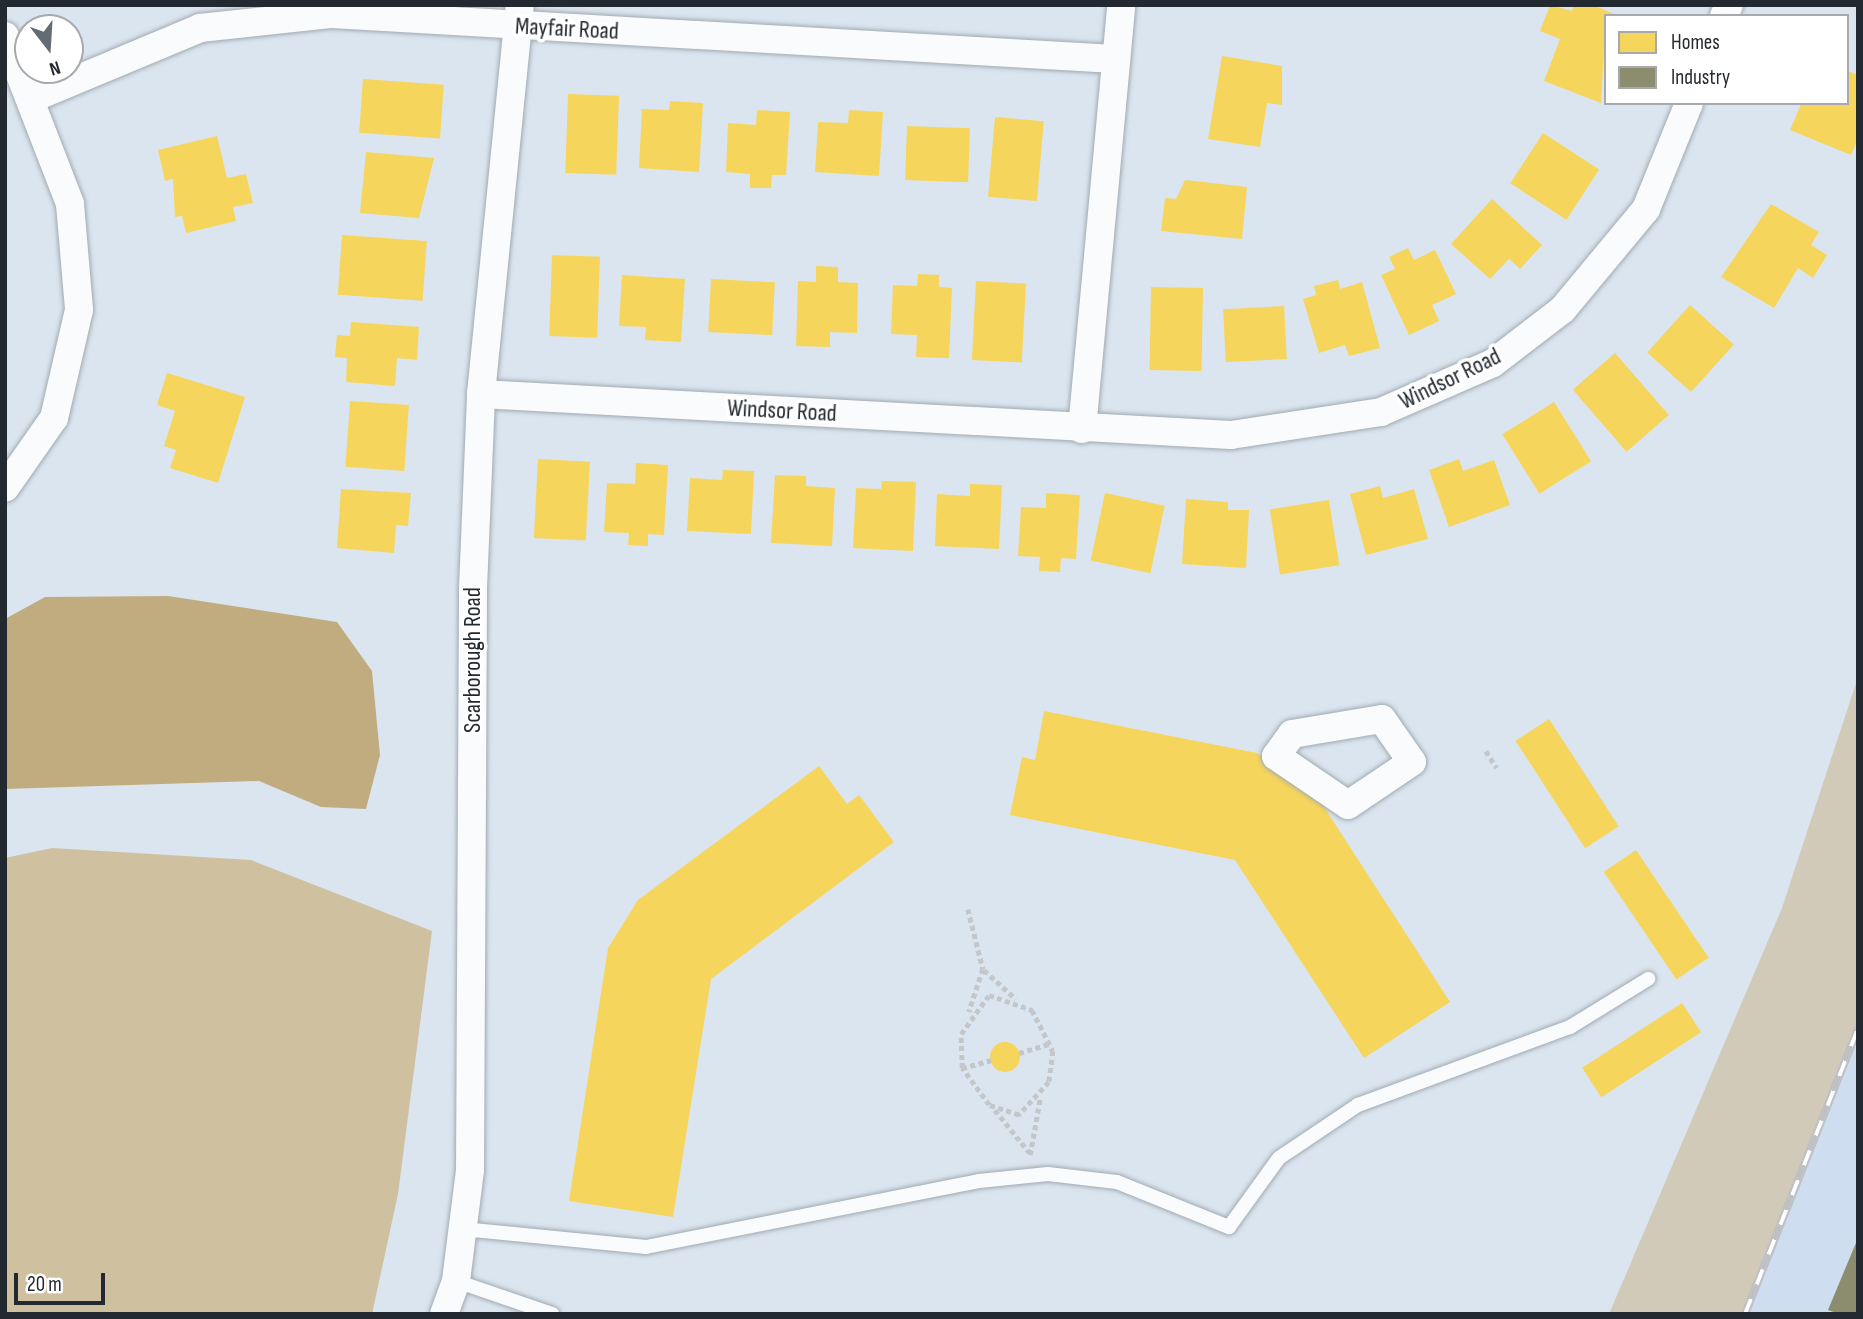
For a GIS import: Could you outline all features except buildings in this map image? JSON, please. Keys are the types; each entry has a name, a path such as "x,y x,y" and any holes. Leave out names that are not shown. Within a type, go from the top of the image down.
{"street":[{"path":"1082,429 1121,5"},
{"name":"Mayfair Road","path":"33,98 200,28 332,14 519,16 1115,58"},
{"name":"Scarborough Road","path":"444,1314 456,1281 470,1170 473,588 481,394 519,16"},
{"path":"5,36 33,98 71,204 79,310 54,418 5,488"},
{"name":"Windsor Road","path":"481,394 1082,429 1231,435 1381,412 1493,363 1563,309 1646,209 1688,105"}],"lane":[{"path":"463,1230 646,1247 979,1181 1048,1174 1116,1182 1229,1227 1279,1158 1358,1105 1570,1027 1648,979"},
{"path":"456,1281 552,1314"}],"path":[{"path":"1486,751 1497,768"},
{"path":"968,909 983,969 967,1018 962,1068 1030,1153"},
{"path":"983,969 1042,1022 1051,1043 1053,1066 1042,1095 1030,1160"},
{"path":"967,1018 989,995 1019,1002"},
{"path":"1019,1053 1051,1043"},
{"path":"962,1068 991,1060"},
{"path":"989,1105 1019,1115 1042,1095"}],"shaded area":[{"path":"168,596 337,622 372,671 380,755 366,809 321,807 259,781 5,789 5,619 45,597"},
{"path":"1858,677 1858,1029 1742,1314 1609,1314 1782,908"},
{"path":"52,848 251,860 432,931 398,1194 372,1314 5,1314 5,858"},
{"path":"1858,1029 1858,1314 1742,1314"}],"railway":[{"path":"1745,1314 1858,1029"}]}
